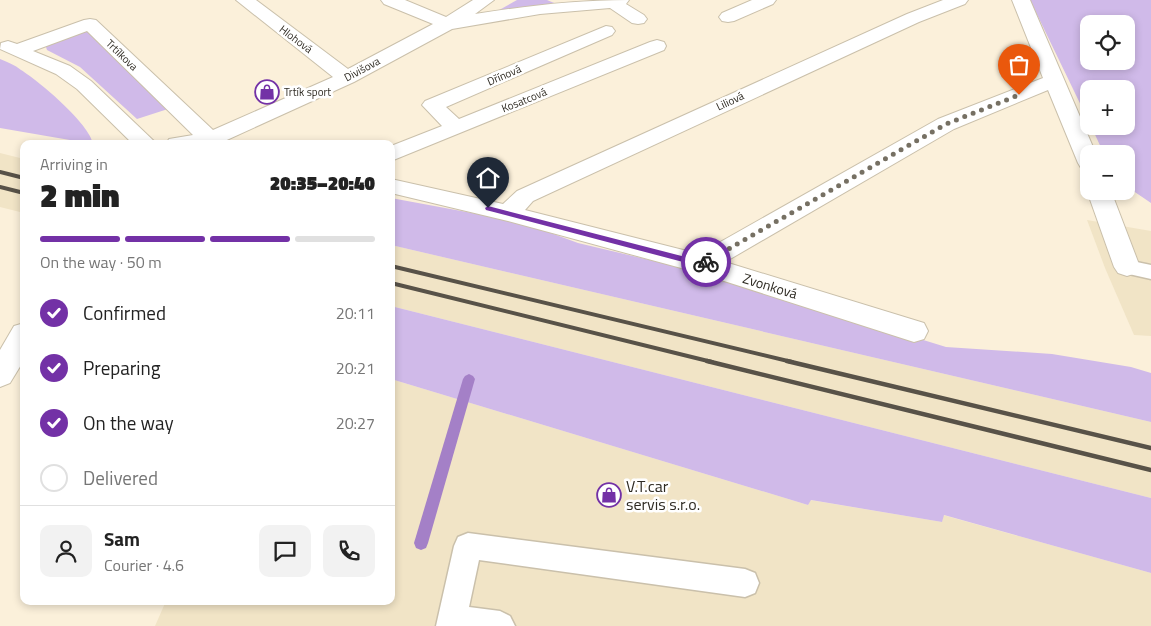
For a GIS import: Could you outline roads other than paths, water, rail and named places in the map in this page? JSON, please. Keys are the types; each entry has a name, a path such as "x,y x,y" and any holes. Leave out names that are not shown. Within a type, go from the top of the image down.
{"street":[{"name":"Hlohová","path":"245,0 347,78"},
{"path":"390,0 447,24 540,9 616,1 638,18"},
{"name":"Divišova","path":"203,140 210,139 347,78 447,24 485,0"},
{"path":"728,17 767,0"},
{"name":"Liliová","path":"508,213 525,196 913,18 959,0"},
{"path":"1021,0 1082,145"},
{"name":"Trtílkova","path":"8,47 90,24 210,139"},
{"name":"Dřínová","path":"456,127 432,105 606,31"},
{"name":"Kosatcová","path":"395,152 657,46"},
{"name":"Trtílkova","path":"8,47 63,70 84,85 142,140"},
{"path":"702,264 946,124 1055,80"},
{"name":"Zvonková","path":"395,187 508,213 702,264 914,331"},
{"path":"1102,200 1127,267"},
{"path":"0,375 20,341"}],"lane":[{"path":"1127,267 1151,272"},
{"path":"500,626 452,622 468,546 745,583"}],"waterway":[{"path":"421,543 469,379"}],"railway":[{"path":"0,172 20,177"},
{"path":"0,187 20,192"},
{"path":"395,267 792,362"},
{"path":"395,284 712,362"},
{"path":"707,361 1151,470"},
{"path":"787,361 1151,448"}],"place":[{"name":"Trtík sport","path":"267,92"},
{"name":"V.T.car servis s.r.o.","path":"609,495"}]}
